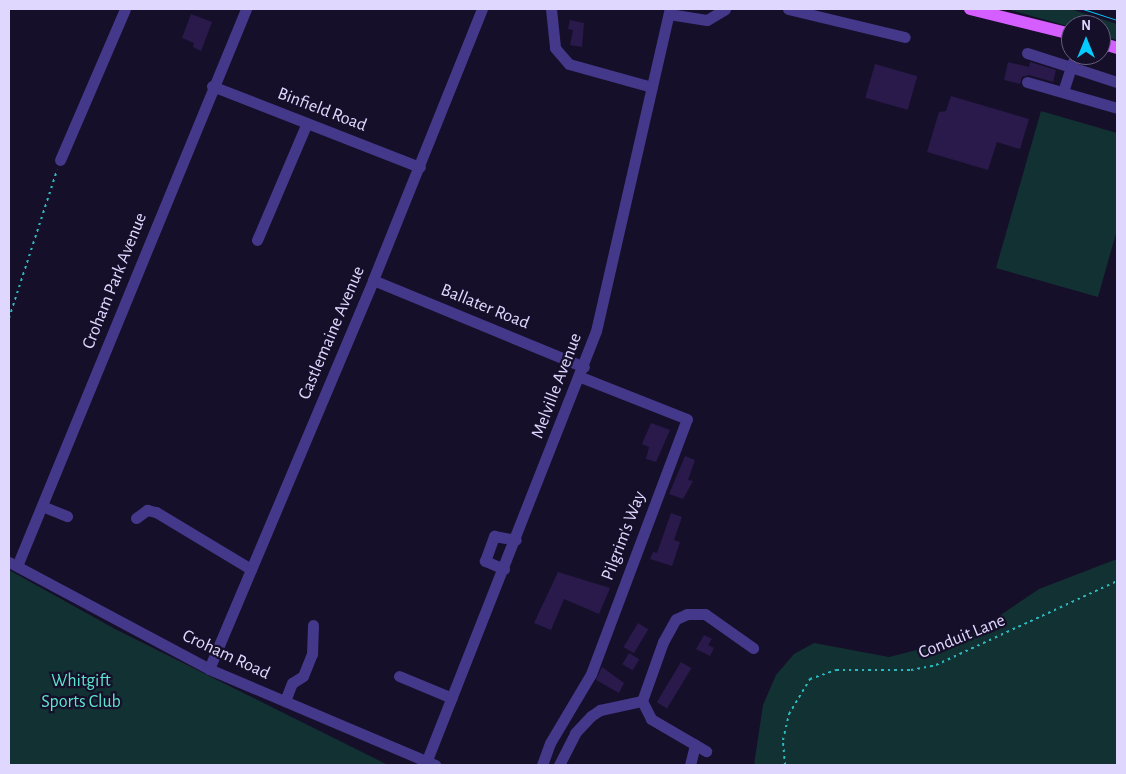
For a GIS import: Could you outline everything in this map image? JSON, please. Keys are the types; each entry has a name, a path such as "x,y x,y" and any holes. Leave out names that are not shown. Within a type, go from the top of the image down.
{"main road":[{"path":"970,9 1061,32"}],"street":[{"path":"60,160 124,9"},
{"name":"Croham Park Avenue","path":"13,564 42,506 212,86 246,9"},
{"name":"Castlemaine Avenue","path":"209,669 420,167 482,9"},
{"path":"670,11 707,20 725,9"},
{"path":"788,9 905,37"},
{"name":"Melville Avenue","path":"431,763 452,698 582,372 617,252 670,11"},
{"path":"547,12 555,48 569,64 652,87"},
{"path":"1027,53 1117,82"},
{"path":"1063,92 1071,67"},
{"path":"1027,82 1117,108"},
{"name":"Binfield Road","path":"212,86 420,167"},
{"path":"257,240 307,123"},
{"name":"Ballater Road","path":"373,280 582,372"},
{"name":"Pilgrim's Way","path":"542,765 550,743 591,674 687,419 582,372"},
{"path":"42,506 67,516"},
{"path":"136,518 147,510 156,512 251,570"},
{"path":"504,569 485,561 494,536 516,540"},
{"name":"Croham Road","path":"13,564 209,669 431,763"},
{"path":"706,751 652,719 642,701 664,642 676,619 687,614 706,614 753,648"},
{"path":"285,701 292,683 303,676 312,654 313,625"},
{"path":"399,676 452,698"},
{"path":"559,765 575,733 591,716 600,710 642,701"},
{"path":"690,765 695,745"}],"path":[{"path":"9,318 60,160"},
{"name":"Conduit Lane","path":"785,765 783,740 789,714 810,679 836,670 911,670 936,665 1117,581"}],"green space":[{"path":"1007,9 1070,9 1089,15 1061,15 1061,24"},
{"path":"1111,22 1117,24 1117,40 1111,38"},
{"path":"1041,111 1117,133 1117,230 1098,297 996,268"},
{"path":"1117,559 1117,765 754,765 763,705 776,675 794,654 814,643 889,657 968,637 1039,589"},
{"name":"Whitgift Sports Club","path":"9,570 115,629 388,765 9,765"}],"building":[{"path":"191,14 212,22 201,51 193,47 194,43 182,38"},
{"path":"570,20 584,23 582,47 570,45 573,30 568,29"},
{"path":"1008,62 1029,67 1030,62 1056,70 1053,82 1029,75 1022,77 1020,84 1004,80"},
{"path":"875,64 917,76 908,110 865,98"},
{"path":"951,96 1029,119 1020,149 997,142 988,170 927,152 939,112 946,111"},
{"path":"651,423 670,430 656,462 646,459 649,447 642,444"},
{"path":"685,456 695,460 688,480 693,481 683,499 669,494"},
{"path":"671,513 682,517 674,540 680,542 672,566 650,559 653,552 657,553"},
{"path":"558,572 610,588 599,614 564,599 551,630 534,623"},
{"path":"638,623 648,629 634,653 624,647"},
{"path":"704,635 712,639 708,645 714,648 710,656 696,649"},
{"path":"629,653 639,659 633,670 622,664"},
{"path":"681,662 691,668 667,708 657,702"},
{"path":"602,667 624,683 619,693 596,680"}],"tram line":[{"path":"1083,9 1117,20"}]}
